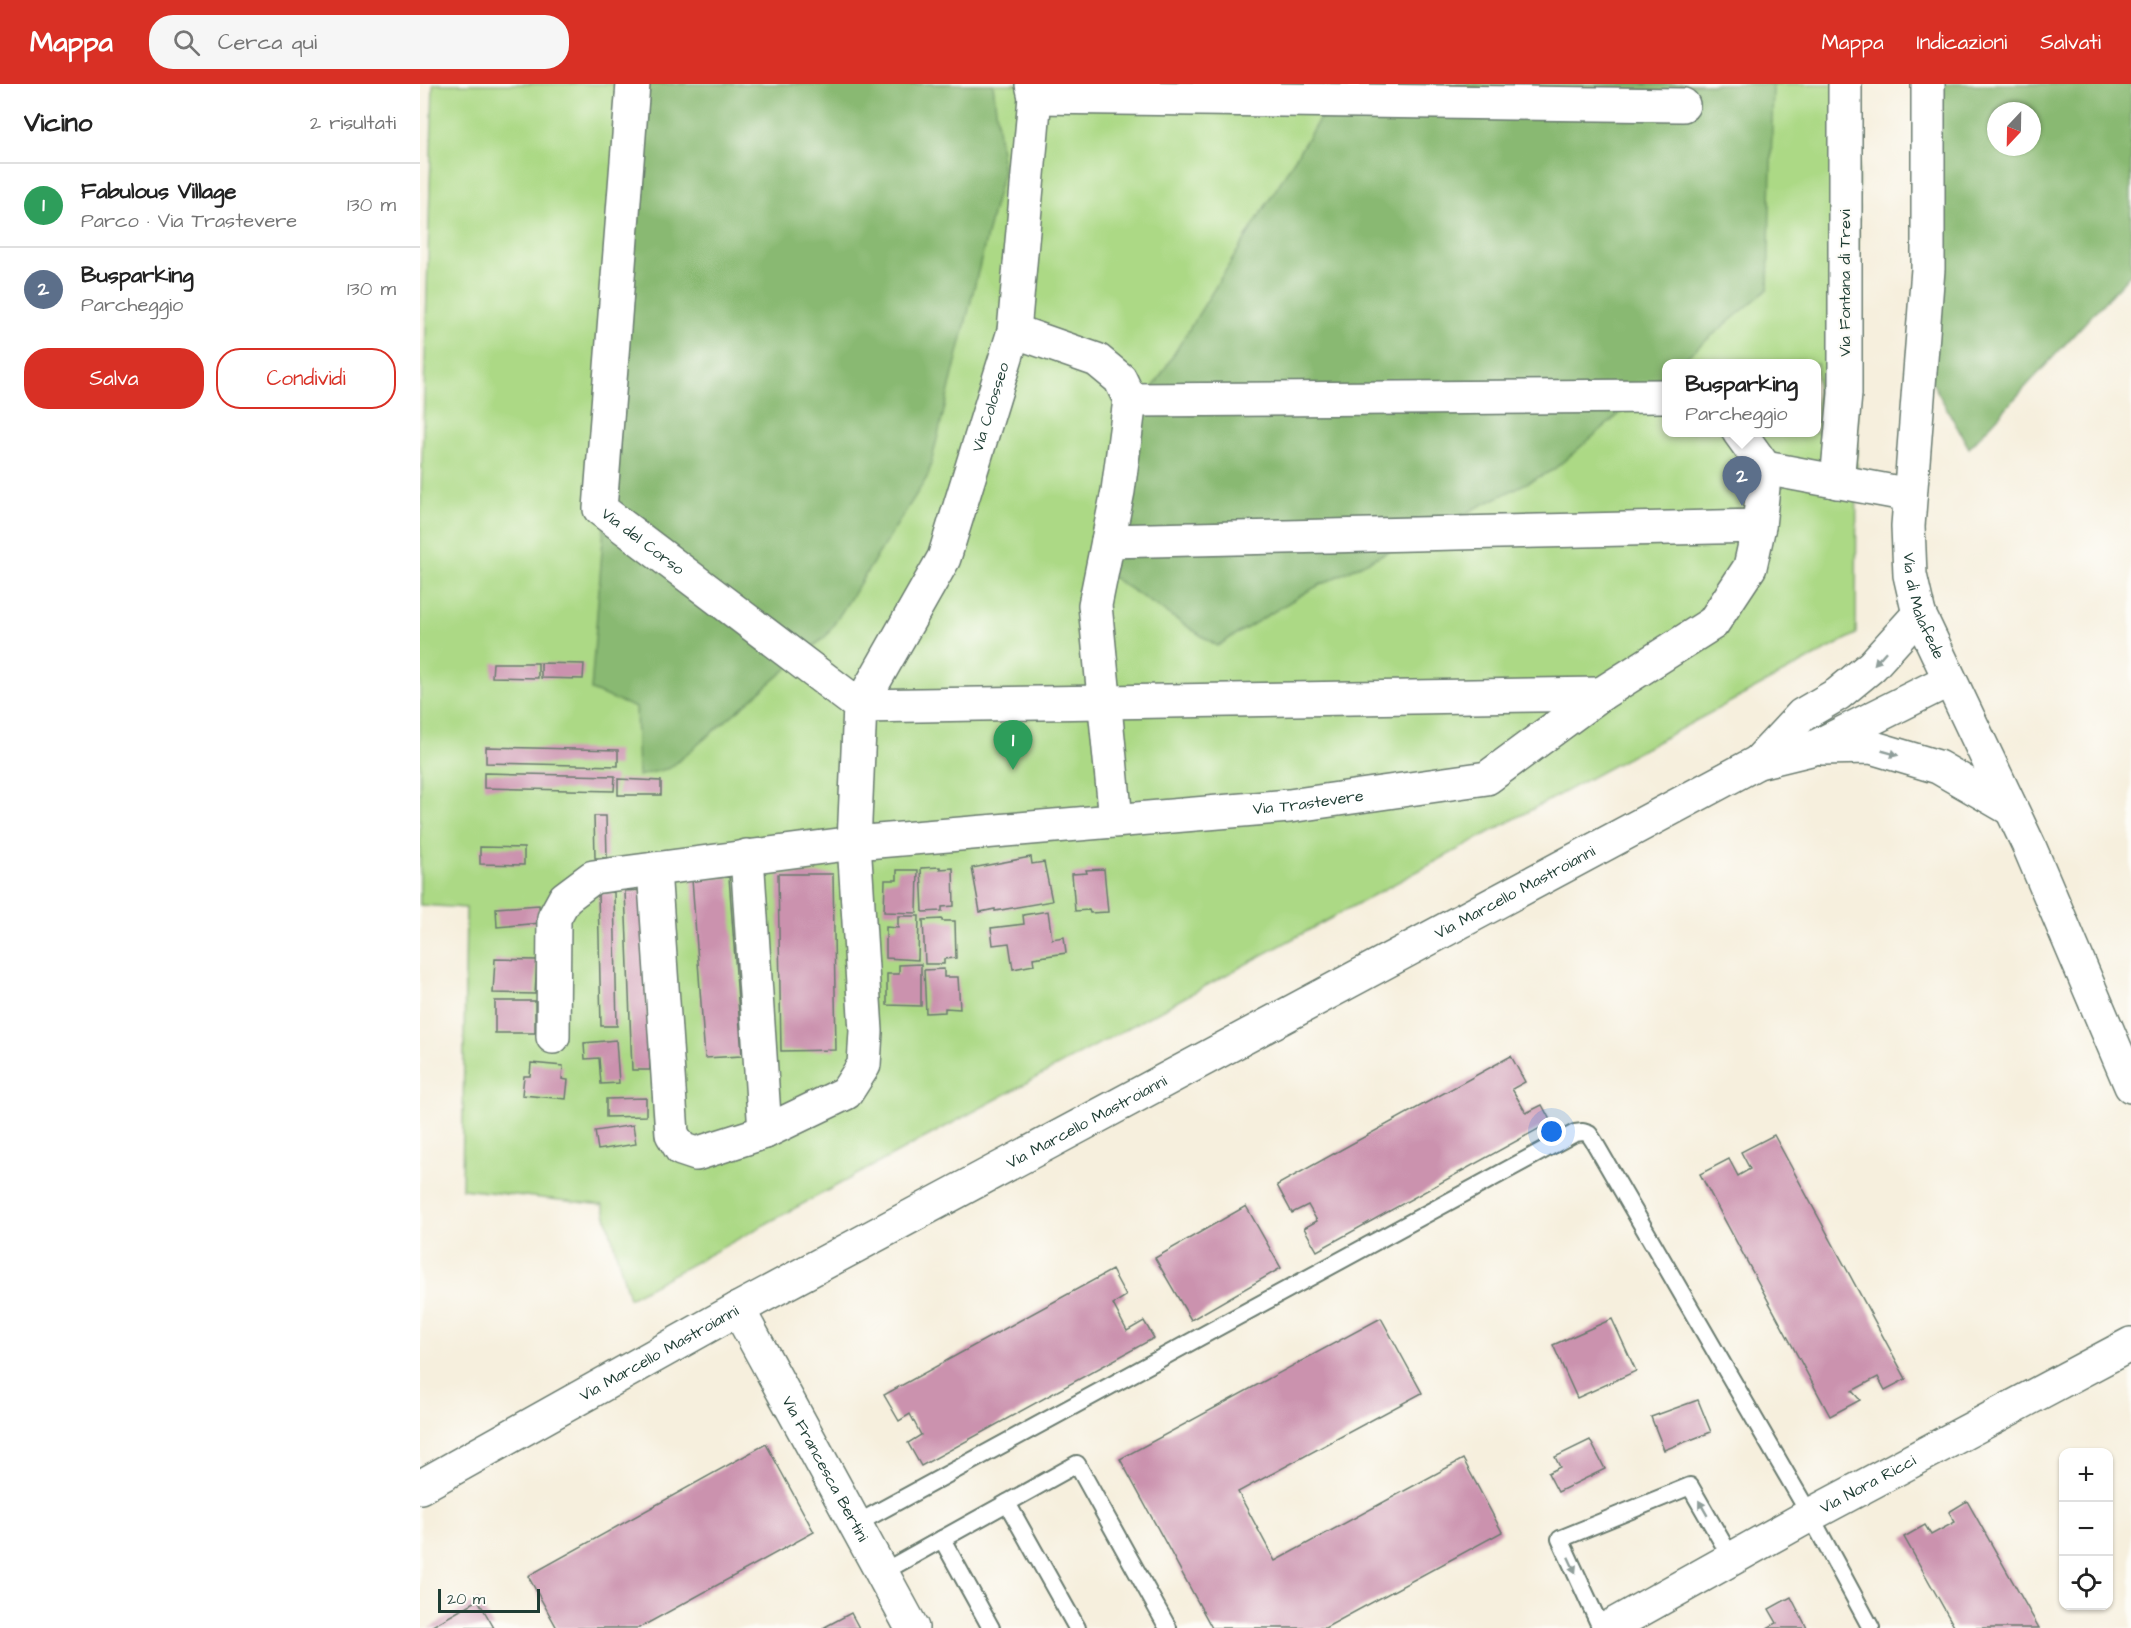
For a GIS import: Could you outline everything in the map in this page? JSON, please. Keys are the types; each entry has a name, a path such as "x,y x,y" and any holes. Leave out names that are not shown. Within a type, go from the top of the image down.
{"street":[{"name":"Via del Corso","path":"633,84 600,509 860,706"},
{"name":"Via Fontana di Trevi","path":"1837,482 1845,394 1845,84"},
{"name":"Via di Malafede","path":"1928,84 1928,269 1908,526 1910,575 1919,614 2029,846 2131,1086"},
{"name":"Via Colosseo","path":"860,706 944,558 1014,331 1033,91"},
{"path":"1033,91 1244,92 1683,105"},
{"path":"1014,331 1097,360 1120,379 1130,399 1118,490 1095,605 1116,820"},
{"path":"1130,399 1662,396"},
{"path":"1107,541 1759,526 1765,468 1743,437"},
{"path":"1765,468 1910,495"},
{"name":"Via Trastevere","path":"553,1037 554,918 565,898 593,877 854,843 1289,806 1487,778 1601,694 1713,623 1750,567 1759,526"},
{"path":"1758,762 1802,715 1838,694 1872,666 1919,614"},
{"path":"1758,762 1811,748 1949,680"},
{"path":"654,869 672,1134 681,1149 696,1154 765,1132 846,1093 864,1065 866,1031 854,843 860,706 1601,694"},
{"path":"1811,748 1871,747 1938,767 2009,808"},
{"name":"Via Marcello Mastroianni","path":"420,1487 738,1310 1758,762"},
{"path":"747,856 765,1132"},
{"name":"Via Francesca Bertini","path":"738,1310 912,1628"},
{"name":"Via Nora Ricci","path":"1608,1628 1646,1619 1732,1559 2131,1344"}],"lane":[{"path":"856,1524 1575,1133 1583,1132 1589,1134 1593,1140 1810,1515 1871,1628"},
{"path":"883,1572 1077,1464 1168,1628"},
{"path":"1601,1628 1560,1539 1690,1486 1732,1559"},
{"path":"1007,1503 1077,1628"},
{"path":"942,1539 991,1628"}],"green space":[{"path":"433,84 1859,84 1856,634 629,1298 603,1205 462,1189 466,908 420,905 420,533"},
{"path":"639,84 993,84 1003,170 928,476 827,635 670,768 638,776 636,708 591,690"},
{"path":"1341,84 1773,84 1768,289 1684,359 1662,359 1662,378 1553,470 1308,591 1217,646 1101,570 1115,449"},
{"path":"1926,84 2131,84 2131,273 1969,448 1923,366"}],"building":[{"path":"493,663 538,663 538,678 492,677"},
{"path":"541,663 584,664 583,679 541,678"},
{"path":"486,747 618,750 618,766 486,763"},
{"path":"484,773 615,776 614,791 484,788"},
{"path":"618,779 661,781 661,795 618,795"},
{"path":"594,816 606,816 607,858 595,858"},
{"path":"480,847 524,848 524,865 480,864"},
{"path":"1031,857 1032,864 1044,862 1052,901 980,912 972,868"},
{"path":"940,867 940,869 953,868 954,906 942,907 942,911 923,912 921,868"},
{"path":"1104,869 1108,912 1075,911 1072,874"},
{"path":"897,870 918,870 917,913 884,912 885,880 897,880"},
{"path":"778,874 833,874 836,1050 781,1051"},
{"path":"729,877 742,1056 705,1058 692,879"},
{"path":"643,890 650,1070 632,1070 625,891"},
{"path":"614,892 617,1026 601,1026 598,893"},
{"path":"539,905 540,923 497,927 496,908"},
{"path":"1048,911 1052,939 1064,937 1066,953 1033,958 1034,965 1013,969 1009,943 993,945 991,928 1024,924 1023,915"},
{"path":"898,916 919,916 918,960 886,958 886,927 898,928"},
{"path":"942,919 942,921 955,921 956,958 944,959 944,964 925,964 923,920"},
{"path":"495,959 537,960 535,994 493,993"},
{"path":"921,964 921,1006 887,1005 887,974 899,974 899,965"},
{"path":"944,969 944,977 958,977 960,1009 945,1008 945,1012 926,1013 924,970"},
{"path":"495,1001 535,1001 535,1033 495,1033"},
{"path":"616,1040 619,1083 601,1084 599,1058 585,1059 584,1043"},
{"path":"1511,1056 1525,1082 1512,1089 1526,1113 1542,1105 1551,1122 1317,1251 1304,1228 1317,1221 1308,1205 1292,1213 1277,1185"},
{"path":"531,1063 563,1066 562,1079 568,1080 566,1099 522,1095 524,1076 530,1076"},
{"path":"646,1098 646,1116 606,1117 606,1099"},
{"path":"633,1125 636,1144 598,1150 595,1131"},
{"path":"1774,1135 1906,1379 1885,1390 1878,1377 1852,1391 1860,1400 1830,1416 1700,1174 1729,1159 1738,1176 1750,1169 1741,1152"},
{"path":"1246,1206 1281,1268 1191,1320 1155,1258"},
{"path":"1112,1270 1126,1296 1113,1304 1127,1331 1144,1321 1154,1338 921,1466 908,1443 921,1435 910,1414 899,1421 884,1395"},
{"path":"1381,1318 1422,1393 1238,1492 1275,1561 1463,1459 1502,1532 1325,1628 1212,1628 1120,1459"},
{"path":"1612,1319 1636,1371 1577,1398 1553,1345"},
{"path":"1698,1400 1711,1432 1664,1450 1651,1417"},
{"path":"1590,1440 1605,1469 1558,1492 1548,1473 1560,1467 1555,1457"},
{"path":"766,1444 814,1532 639,1628 557,1628 528,1576"},
{"path":"1967,1501 2039,1628 1955,1628 1904,1537 1925,1525 1931,1535 1955,1522 1949,1512"},
{"path":"1791,1597 1807,1628 1767,1628 1777,1623 1769,1609"},
{"path":"478,1600 494,1628 429,1628"},
{"path":"851,1613 859,1628 823,1628"}],"place":[{"name":"Busparking","path":"1742,506"},
{"name":"Fabulous Village","path":"1013,770"}]}
